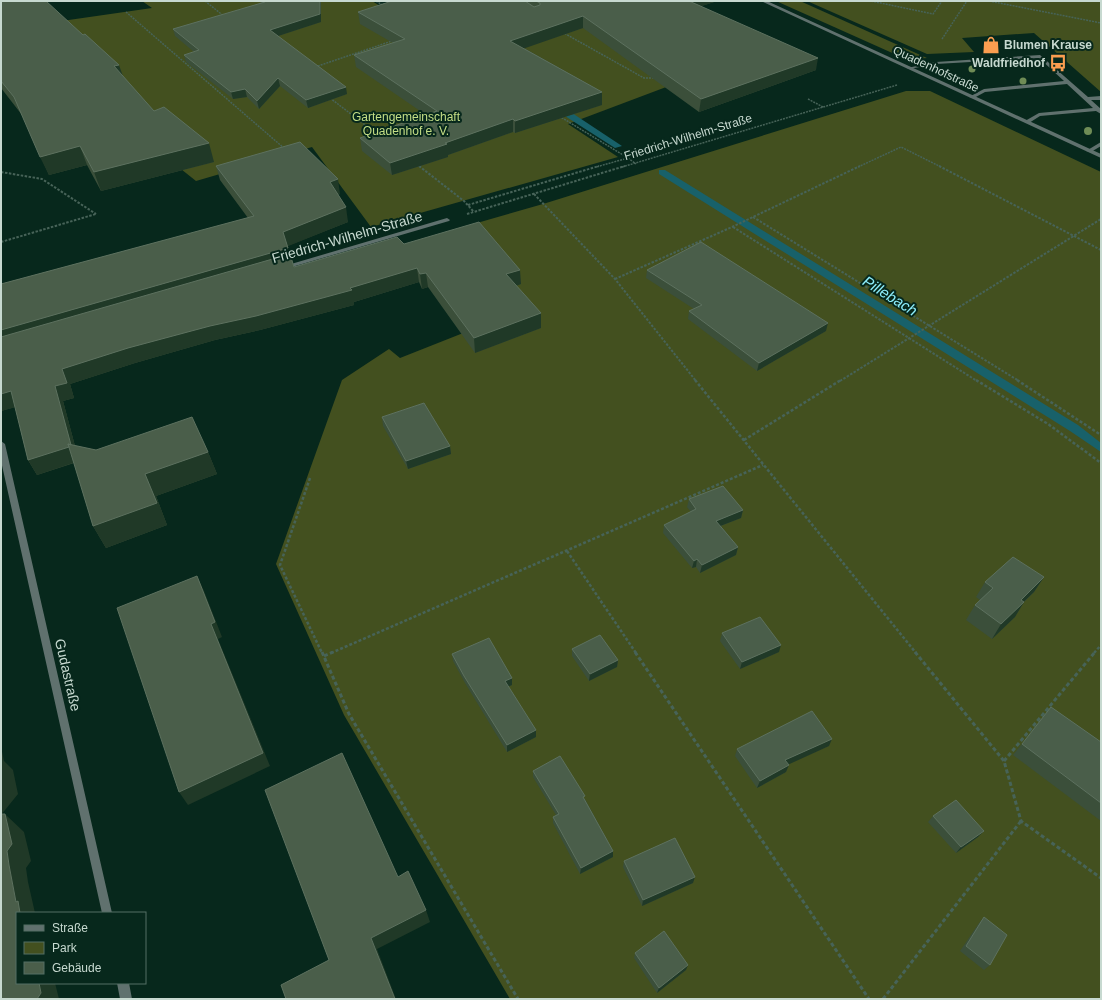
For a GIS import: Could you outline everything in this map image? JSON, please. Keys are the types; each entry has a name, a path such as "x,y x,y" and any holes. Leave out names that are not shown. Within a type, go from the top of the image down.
{"street":[{"name":"Quadenhofstraße","path":"763,1 1101,156"},
{"path":"909,68 965,61 1040,56 1099,111"},
{"path":"972,97 984,90 1069,82"},
{"path":"1087,100 1101,98"},
{"path":"1028,122 1039,115 1099,111"},
{"path":"1089,151 1101,144"},
{"name":"Friedrich-Wilhelm-Straße","path":"279,269 448,220"},
{"name":"Gudastraße","path":"1,444 107,912"},
{"path":"123,984 126,999"}],"path":[{"path":"205,1 229,20"},
{"path":"376,1 390,10"},
{"path":"871,1 934,14 942,1"},
{"path":"942,39 967,1"},
{"path":"989,1 1101,23"},
{"path":"126,12 287,150"},
{"path":"559,31 644,78 656,78"},
{"path":"312,68 393,41"},
{"name":"Friedrich-Wilhelm-Straße","path":"462,216 926,76"},
{"path":"222,95 230,92"},
{"path":"328,96 378,134"},
{"path":"808,99 823,108"},
{"path":"555,113 637,164"},
{"path":"615,279 732,227 901,147 1101,250"},
{"path":"468,205 628,158"},
{"path":"415,163 468,205 474,212"},
{"path":"1,172 42,179 96,214 1,242"},
{"path":"534,194 615,279 744,440 762,465 1004,761 1022,821 1101,878"},
{"path":"753,217 1041,394 1101,435"},
{"path":"744,440 1101,219"},
{"path":"732,227 1048,424 1101,463"},
{"path":"324,656 762,465"},
{"path":"310,478 280,564 324,656 349,714 518,999"},
{"path":"567,551 869,999"},
{"path":"1004,761 1101,645"},
{"path":"883,999 1022,821"}],"green space":[{"name":"Gartengemeinschaft Quadenhof e. V.","path":"142,1 372,1 435,40 536,13 714,69 568,124 618,157 371,227 312,147 196,181 152,146 34,25 152,8"},
{"path":"776,1 800,1 927,58 917,59 899,56"},
{"path":"807,1 1101,1 1101,92 1034,33 962,38 974,52 927,54"},
{"path":"906,91 930,91 1101,172 1101,999 510,999 344,715 276,564 342,380 389,349 400,358 524,309 456,229 543,204"}],"building":[{"path":"1,1 46,1 119,65 114,66 154,111 164,107 209,143 94,172 80,146 40,157 14,97 1,81"},
{"path":"264,1 320,1 320,14 270,30 346,87 306,100 278,78 257,101 245,89 231,92 184,55 199,50 173,29 265,2"},
{"path":"392,1 525,1 534,7 540,5 540,3 536,1 689,1 818,58 701,99 583,16 510,41 602,92 515,121 513,119 445,143 447,144 390,163 360,138 437,111 354,55 405,39 358,12"},
{"path":"300,142 338,179 330,182 346,207 283,232 288,248 1,330 1,284 254,216 216,166"},
{"path":"479,222 520,270 506,274 541,313 474,338 426,273 420,274 417,268 350,288 352,290 128,348 62,369 67,383 55,386 71,445 68,444 69,447 28,460 11,391 1,394 1,337 290,254 294,267 397,237 404,244"},
{"path":"701,242 828,323 759,363 689,311 702,305 647,270"},
{"path":"424,403 450,446 406,461 382,417"},
{"path":"192,417 208,452 145,474 157,503 93,526 68,444 96,450"},
{"path":"723,486 743,510 716,521 738,547 702,565 697,559 694,561 664,525 696,509 689,499"},
{"path":"1013,557 1044,577 1021,600 1024,602 1001,624 975,605 993,588 985,582"},
{"path":"197,576 215,622 211,624 263,753 179,792 117,608"},
{"path":"760,617 781,645 742,662 722,633"},
{"path":"600,635 618,660 590,674 572,649"},
{"path":"489,638 512,678 505,681 536,730 507,745 452,654"},
{"path":"1051,707 1101,742 1101,803 1022,744"},
{"path":"812,711 832,739 785,760 789,765 760,781 737,749"},
{"path":"342,753 398,877 408,871 426,910 371,938 395,999 286,999 281,985 329,960 265,790"},
{"path":"560,756 585,796 583,797 613,851 581,868 553,817 559,814 533,771"},
{"path":"956,800 984,831 961,847 933,816"},
{"path":"1,814 5,814 12,844 7,851 9,865 16,902 18,901 20,912 16,912 16,984 39,984 41,993 37,999 1,999"},
{"path":"675,838 695,877 643,900 624,861"},
{"path":"984,917 1007,935 990,965 966,946"},
{"path":"664,931 688,965 659,988 635,953"}],"waterway":[{"name":"Pillebach","path":"557,107 618,146"},
{"name":"Pillebach","path":"662,172 1074,428 1101,448"}],"place":[{"name":"Blumen Krause","path":"991,45"},
{"name":"Waldfriedhof","path":"1058,63"}]}
